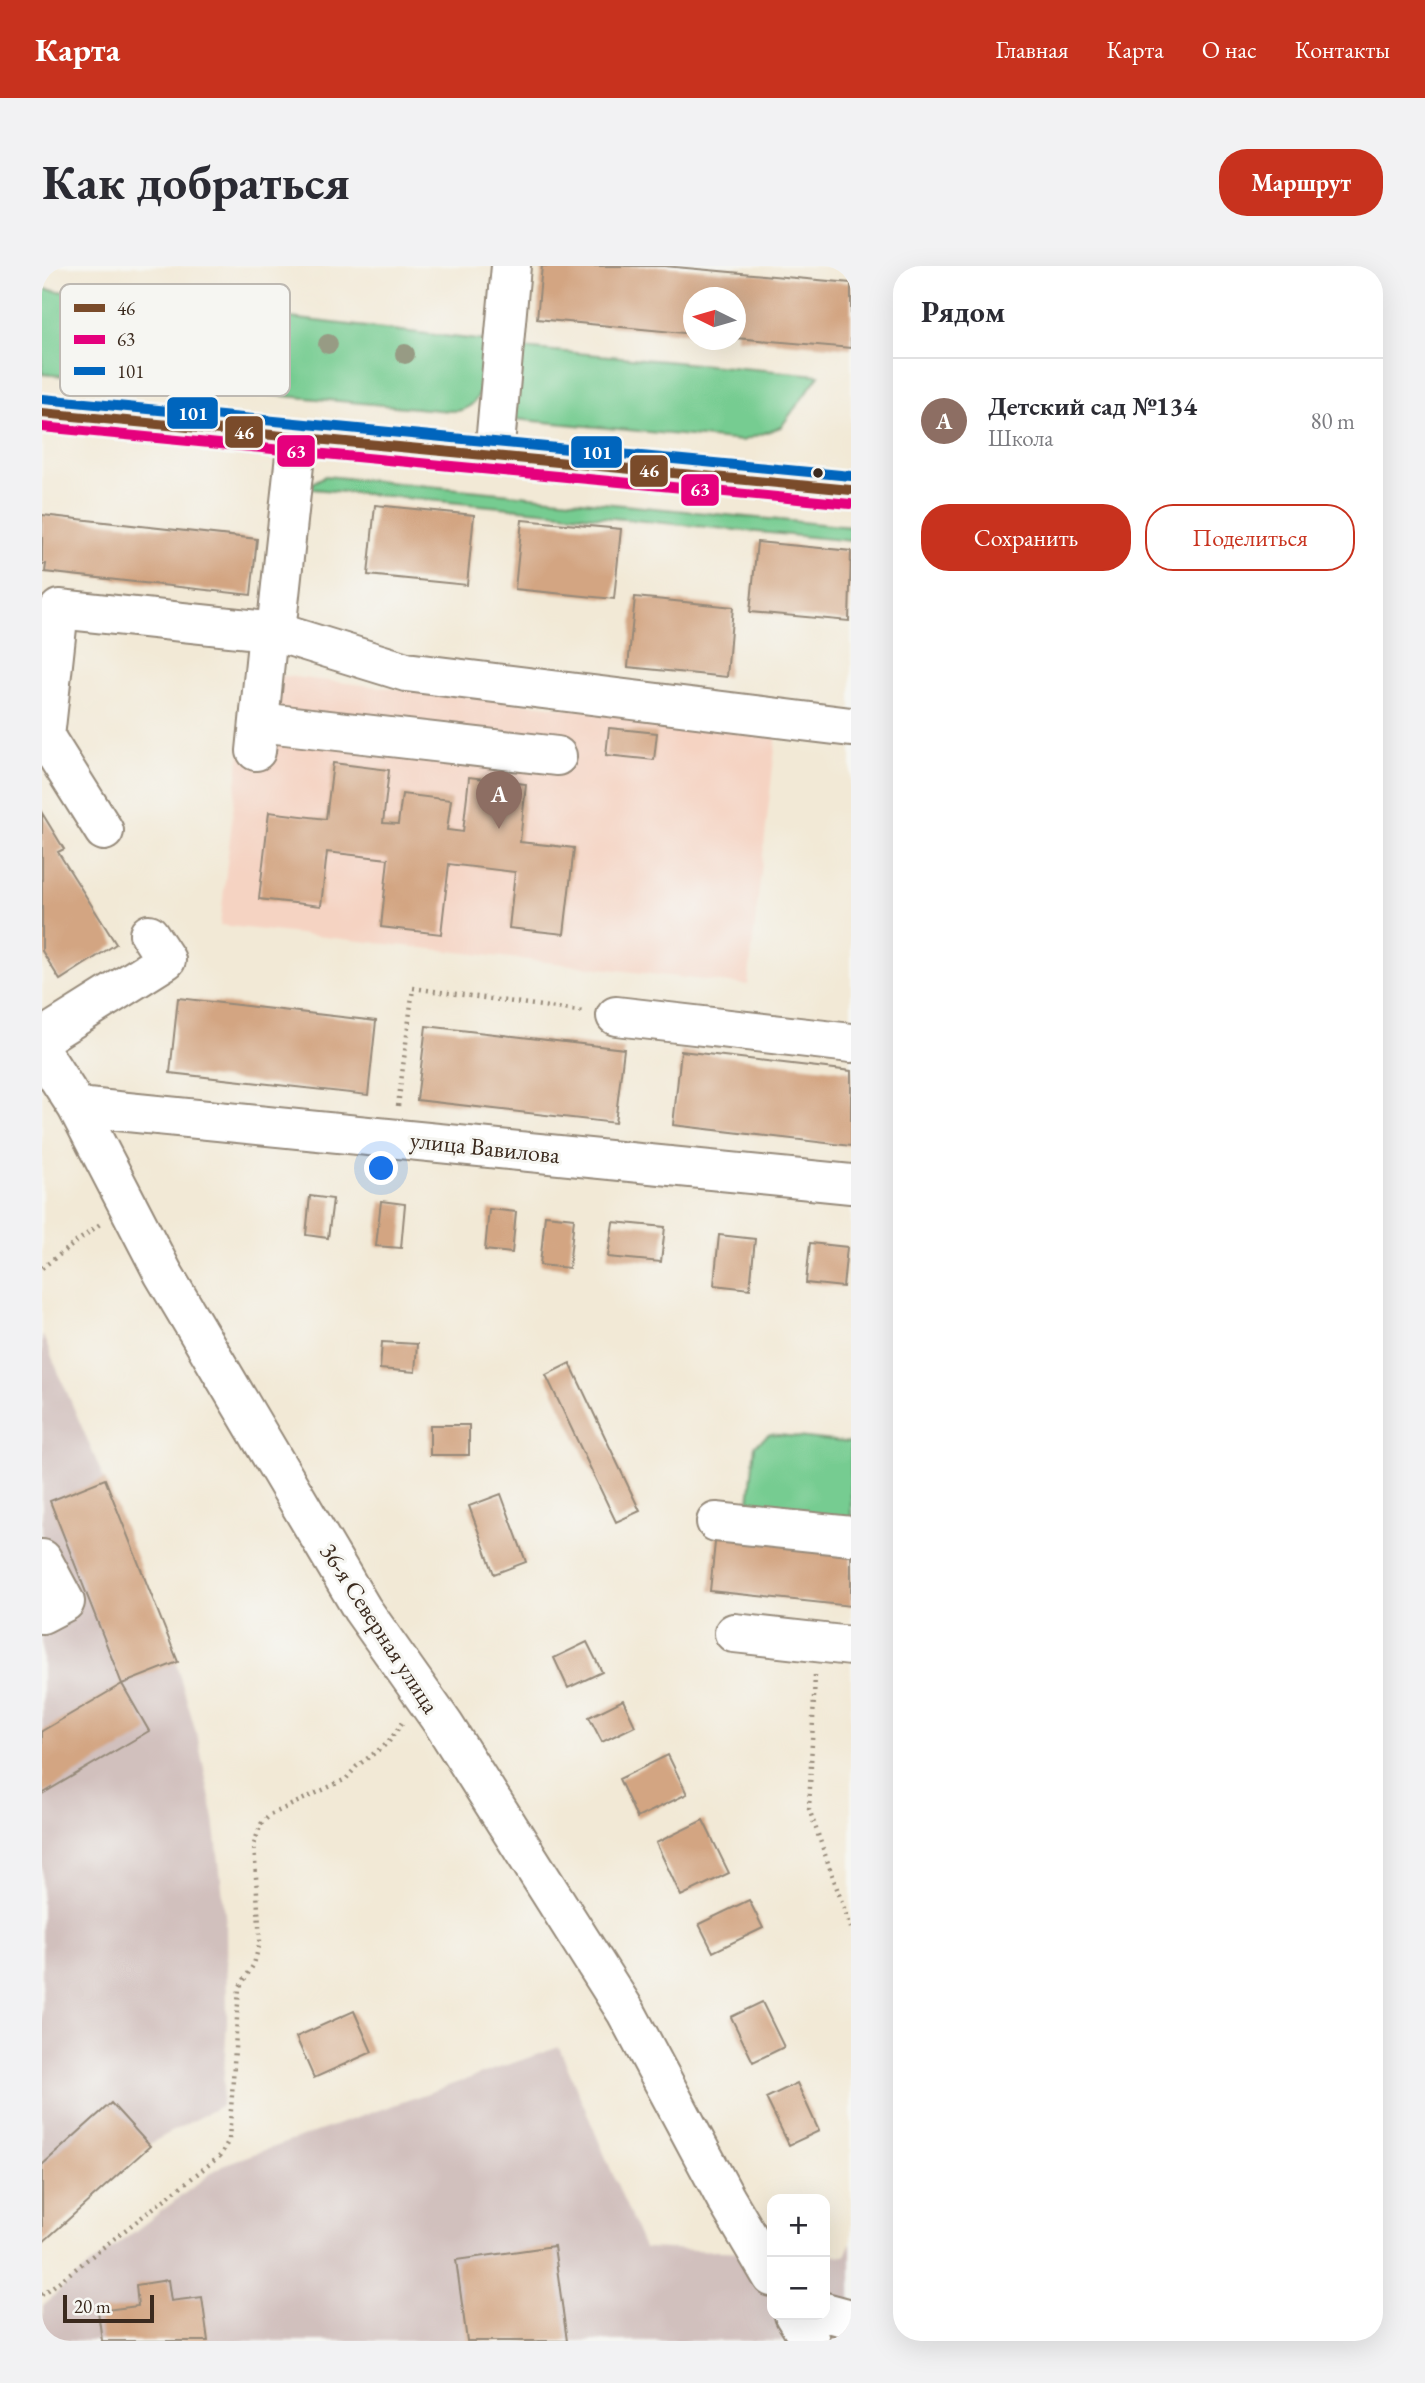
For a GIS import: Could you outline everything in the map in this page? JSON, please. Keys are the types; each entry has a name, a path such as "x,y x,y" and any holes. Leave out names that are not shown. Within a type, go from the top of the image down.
{"main road":[{"path":"42,413 851,490"}],"street":[{"path":"494,456 511,266"},
{"path":"297,437 257,736 557,756"},
{"path":"104,831 45,737 59,610 272,632 406,672 851,727"},
{"path":"42,1038 166,960 149,934"},
{"path":"616,1016 851,1043"},
{"name":"36-я Северная улица","path":"42,1053 77,1107 163,1273 362,1609 444,1725 626,2012 726,2199 767,2269"},
{"name":"улица Вавилова","path":"77,1107 851,1184"},
{"path":"716,1522 851,1536"},
{"path":"42,1559 65,1602 42,1614"},
{"path":"734,1633 834,1644"},
{"path":"830,2313 851,2319"},
{"path":"797,2320 810,2341"}],"path":[{"path":"394,1138 413,988 616,1016"},
{"path":"42,1268 126,1203"},
{"path":"834,1644 809,1809 851,1928"},
{"path":"42,2295 220,2156 229,2140 239,1988 254,1964 260,1941 254,1844 261,1824 270,1815 346,1779 357,1766 388,1743 403,1721 416,1685"}],"shaded area":[{"path":"249,672 777,732 748,985 220,925"},
{"path":"42,1334 104,1479 176,1663 198,1739 214,1819 226,1923 227,2020 222,2105 149,2144 42,2240"},
{"path":"559,2047 644,2248 767,2253 767,2320 830,2320 830,2255 845,2256 851,2242 851,2341 42,2341 43,2305 89,2266 222,2165"}],"green space":[{"path":"42,289 60,291 60,376 42,374"},
{"path":"290,318 486,341 480,391 470,406 453,411 286,396 290,396"},
{"path":"510,347 819,375 781,427 742,441 504,418"},
{"path":"325,476 851,527 851,541 303,488"},
{"path":"770,1434 851,1443 851,1529 761,1519 749,1503 755,1445"}],"building":[{"path":"542,266 664,266 851,283 851,348 746,339 746,287 683,287 683,333 537,319"},
{"path":"375,505 474,515 467,585 368,575"},
{"path":"42,515 257,539 251,595 45,572 46,564 42,564"},
{"path":"522,520 621,529 614,599 515,589"},
{"path":"757,542 851,551 849,621 750,612"},
{"path":"635,597 733,607 727,677 628,667"},
{"path":"609,728 657,733 654,760 606,755"},
{"path":"333,763 389,770 383,823 398,824 402,794 451,800 447,830 463,832 469,777 526,784 520,842 574,848 564,934 509,928 515,872 449,864 441,934 381,927 388,859 327,852 321,906 259,899 269,812 326,819"},
{"path":"42,813 64,849 58,852 116,944 60,980 42,951"},
{"path":"178,998 376,1021 368,1095 170,1073"},
{"path":"426,1026 624,1049 615,1123 417,1100"},
{"path":"681,1051 851,1071 851,1146 673,1125"},
{"path":"310,1196 333,1199 328,1238 306,1235"},
{"path":"381,1201 405,1204 401,1248 376,1246"},
{"path":"489,1209 516,1212 512,1253 485,1250"},
{"path":"545,1215 574,1218 569,1268 540,1265"},
{"path":"613,1222 665,1227 661,1262 608,1257"},
{"path":"719,1235 755,1239 750,1289 714,1285"},
{"path":"810,1243 847,1247 843,1287 806,1283"},
{"path":"382,1342 417,1344 415,1372 380,1369"},
{"path":"570,1363 640,1511 616,1522 546,1375"},
{"path":"430,1425 469,1425 469,1455 430,1455"},
{"path":"105,1479 178,1662 122,1684 50,1501"},
{"path":"501,1494 526,1562 494,1574 469,1506"},
{"path":"716,1533 851,1548 851,1606 710,1591"},
{"path":"587,1642 602,1672 568,1688 554,1658"},
{"path":"122,1684 149,1731 42,1794 42,1731"},
{"path":"623,1700 635,1726 602,1742 589,1717"},
{"path":"668,1755 687,1794 637,1818 619,1779"},
{"path":"703,1820 729,1873 681,1896 656,1843"},
{"path":"749,1900 763,1928 713,1952 699,1924"},
{"path":"762,2002 784,2047 753,2062 731,2017"},
{"path":"354,2011 372,2052 314,2078 296,2037"},
{"path":"797,2083 819,2131 789,2145 766,2098"},
{"path":"111,2103 150,2146 42,2243 42,2165"},
{"path":"554,2246 567,2341 467,2341 456,2260"},
{"path":"168,2280 171,2301 202,2297 208,2341 102,2341 98,2311 138,2306 136,2285"}],"transit line":[{"name":"101","path":"43,399 851,476"},
{"name":"46","path":"42,413 851,490"},
{"name":"63","path":"42,427 850,504"}],"place":[{"name":"Детский сад №134","path":"499,829"}]}
